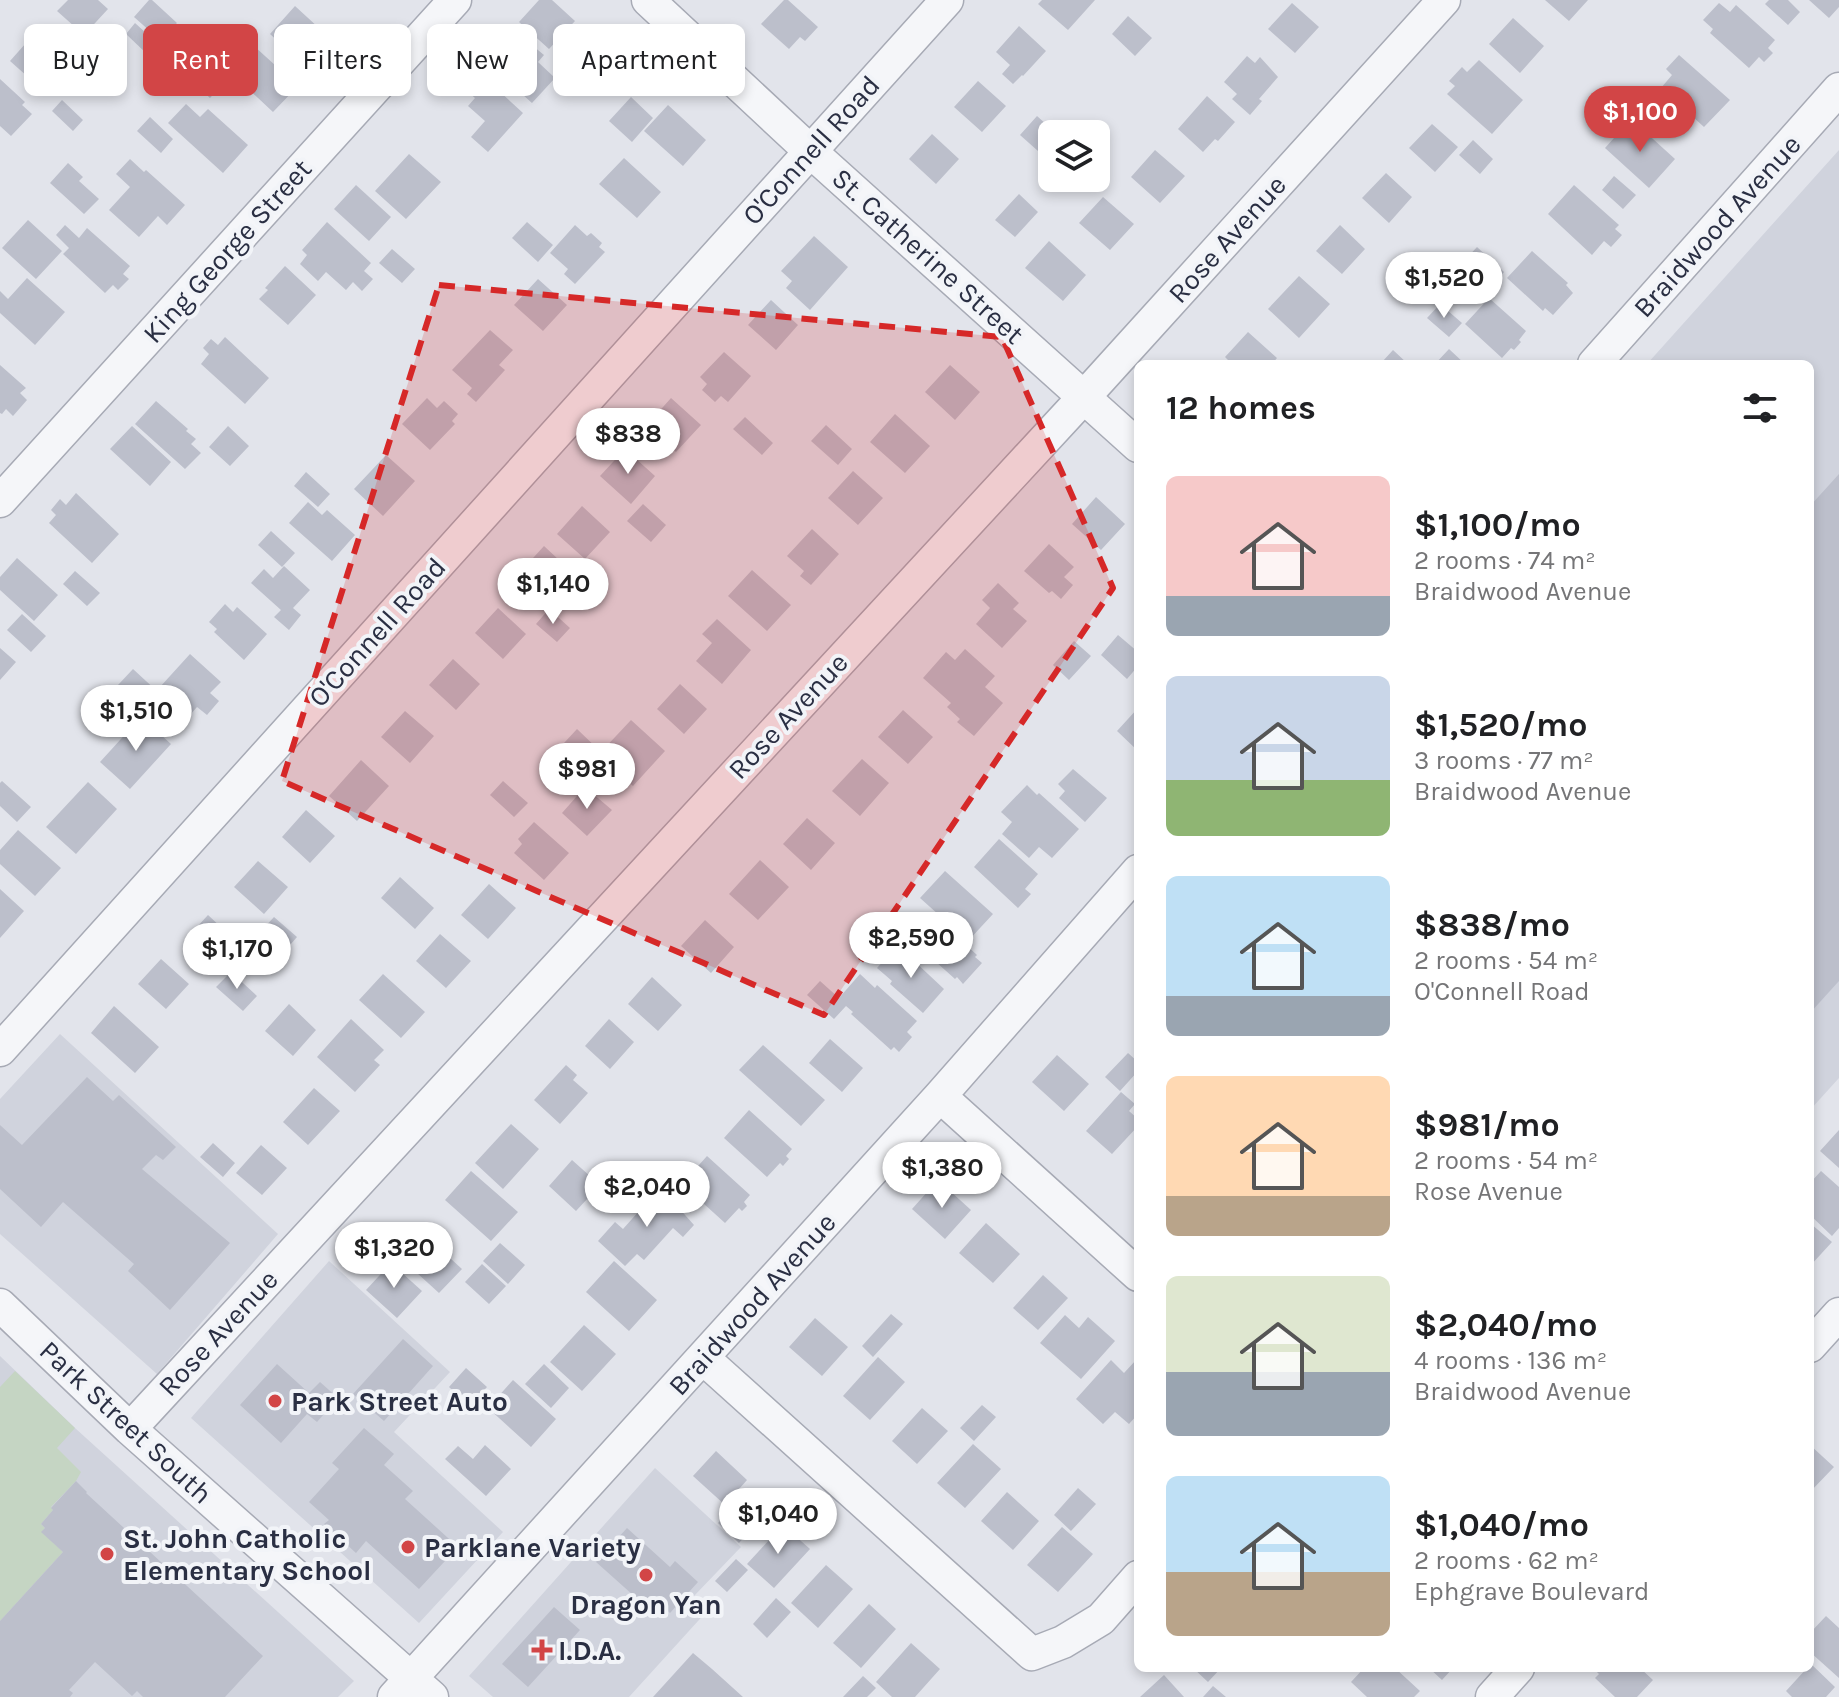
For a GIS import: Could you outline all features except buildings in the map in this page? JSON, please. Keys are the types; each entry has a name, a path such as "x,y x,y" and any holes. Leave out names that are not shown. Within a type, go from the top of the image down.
{"street":[{"name":"King George Street","path":"0,501 455,0"},
{"name":"St. Catherine Street","path":"648,0 810,151 1134,442"},
{"name":"O'Connell Road","path":"0,1050 947,0"},
{"name":"Rose Avenue","path":"130,1429 1084,397 1444,0"},
{"name":"Braidwood Avenue","path":"1598,360 1839,89"},
{"name":"Braidwood Avenue","path":"412,1691 703,1358 1134,876"},
{"path":"940,1096 1134,1271"},
{"name":"Park Street South","path":"0,1305 412,1691"},
{"path":"1814,1342 1839,1314"},
{"path":"703,1358 1032,1654 1063,1642 1101,1619 1134,1582"},
{"path":"1492,1697 1514,1672"}],"highlighted area":[{"path":"439,285 1002,337 1113,588 824,1015 282,781"}],"shaded area":[{"path":"1839,150 1839,1078 1814,1106 1814,360 1651,360"},
{"path":"60,1034 278,1234 157,1374 0,1234 0,1099"},
{"path":"329,1261 450,1372 394,1432 503,1532 419,1623 191,1418"},
{"name":"St. John Catholic Elementary School","path":"0,1356 354,1681 338,1697 0,1697"},
{"path":"655,1468 741,1547 694,1596 708,1610 629,1697 493,1697 469,1676"}],"green space":[{"path":"15,1371 75,1428 57,1448 81,1472 51,1507 53,1510 41,1524 45,1528 42,1532 63,1552 0,1621 0,1387"}],"place":[{"name":"Park Street Auto","path":"275,1401"},
{"name":"Parklane Variety","path":"408,1547"},
{"name":"St. John Catholic Elementary School","path":"107,1554"},
{"name":"Dragon Yan","path":"646,1575"},
{"name":"I.D.A.","path":"542,1650"}]}
